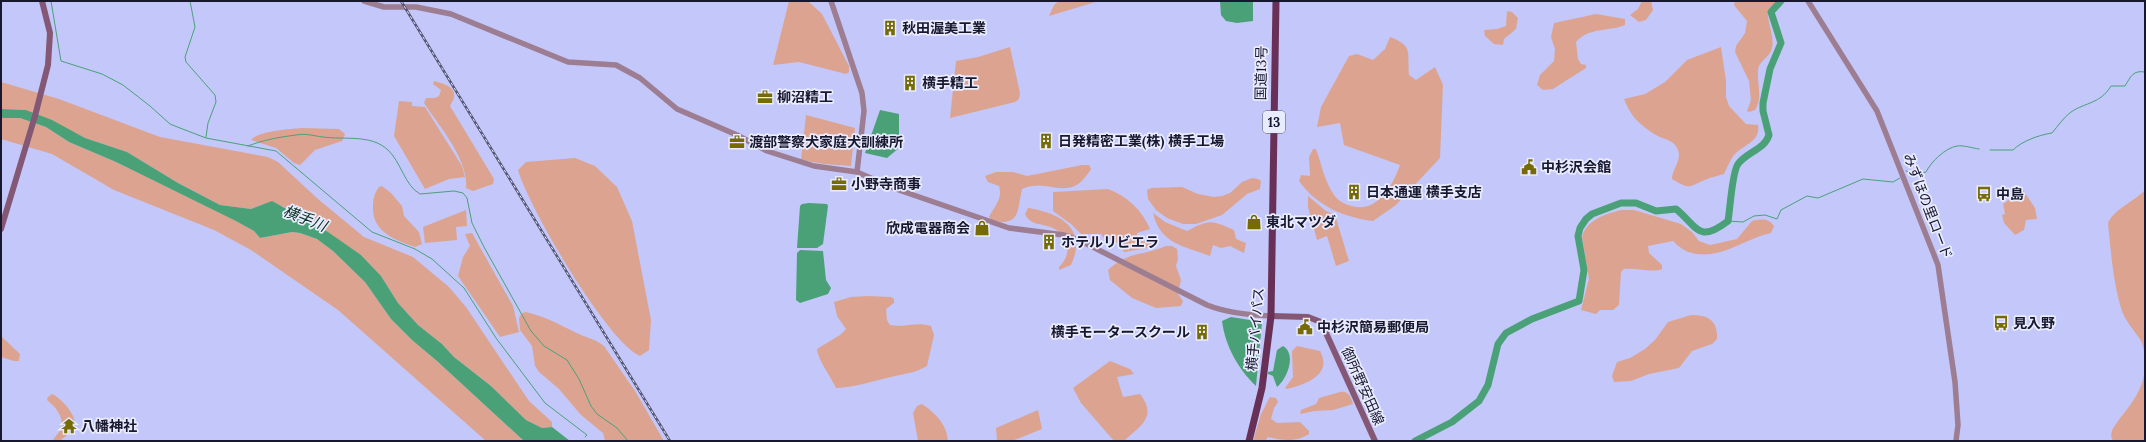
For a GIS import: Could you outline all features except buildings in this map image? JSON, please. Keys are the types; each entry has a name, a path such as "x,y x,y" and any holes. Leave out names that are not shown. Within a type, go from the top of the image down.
{"highway":[{"name":"国道13号","path":"1273,218 1276,1"},
{"name":"横手バイパス","path":"1249,441 1262,388 1271,316 1273,218"}],"main road":[{"path":"1,229 42,92 50,54 50,33 42,1"},
{"name":"御所野安田線","path":"1271,316 1308,317 1321,322 1375,441"}],"street":[{"path":"364,1 384,7 416,7 451,14 568,62 616,65 640,78 677,109 737,135 767,151 814,166 857,172 896,189 1009,228 1064,235 1079,240 1207,305 1220,310 1271,316"},
{"path":"831,1 862,93 864,111 857,172"},
{"name":"みずほの里ロード","path":"1808,1 1877,111 1938,265 1955,382 1958,425 1956,441"}],"shaded area":[{"path":"789,1 808,1 822,14 849,66 849,72 846,74 799,62 773,65"},
{"path":"1059,1 1099,1 1049,16 1054,5"},
{"path":"1220,1 1253,1 1253,21 1237,23 1226,21 1221,15"},
{"path":"1642,1 1651,1 1653,10 1646,20 1639,22 1630,15 1638,9"},
{"path":"1735,1 1777,1 1768,14 1773,42 1771,51 1758,68 1759,101 1755,110 1749,112 1747,111 1751,100 1749,81 1735,52 1736,46 1745,33 1747,21 1734,5"},
{"path":"1507,11 1512,12 1518,18 1516,29 1504,39 1503,45 1494,44 1485,36 1484,30 1497,29 1506,26"},
{"path":"1596,14 1625,19 1625,25 1593,32 1581,37 1576,42 1578,59 1581,64 1586,65 1586,68 1553,89 1543,90 1537,85 1540,75 1554,61 1555,49 1551,37 1554,23"},
{"path":"1390,37 1398,40 1406,47 1408,51 1409,75 1416,80 1435,67 1443,85 1440,158 1396,205 1373,221 1351,217 1322,204 1306,190 1299,181 1301,175 1310,176 1309,157 1313,149 1316,149 1328,184 1334,195 1337,199 1346,204 1361,207 1369,206 1382,196 1393,182 1400,165 1344,145 1340,123 1317,127 1321,107 1349,56 1357,54 1373,60 1385,49"},
{"path":"1010,47 1020,93 1019,99 1015,102 950,118 956,61 978,57"},
{"path":"1721,47 1726,81 1726,97 1729,106 1746,124 1758,125 1757,135 1734,156 1724,174 1692,186 1682,185 1672,179 1672,175 1679,158 1676,146 1645,128 1633,116 1624,99 1645,94 1665,82 1687,60"},
{"path":"434,81 453,90 454,98 450,106 494,179 493,184 473,191 466,188 466,177 458,155 424,103 426,98 435,98 439,96 441,90 433,84"},
{"path":"1,82 59,99 160,137 268,157 278,162 318,199 364,237 413,257 449,287 466,307 529,401 552,422 552,427 542,428 526,420 491,386 454,357 442,344 418,325 398,303 381,276 361,255 315,224 282,206 263,204 251,209 220,205 178,183 127,152 85,138 26,110 1,109"},
{"path":"399,101 412,102 412,106 425,107 462,166 465,177 449,179 425,189 394,136"},
{"path":"1,109 26,110 52,120 85,138 127,152 178,183 220,205 251,209 272,201 328,232 361,255 381,276 398,303 418,325 442,344 454,357 491,386 526,420 542,428 552,427 570,441 524,441 412,340 391,319 365,282 333,251 317,239 292,232 260,238 254,231 236,221 116,162 69,142 46,127 20,118 1,118"},
{"path":"880,110 899,114 899,148 887,158 865,153"},
{"path":"806,115 855,128 851,166 824,164 801,160"},
{"path":"1,118 20,118 46,127 69,142 116,162 235,220 254,231 260,238 292,232 317,239 333,251 365,282 391,319 412,340 524,441 486,441 338,310 251,250 214,230 114,190 52,154 1,139"},
{"path":"302,128 339,129 345,134 342,141 315,150 300,165 294,163 276,148 251,140 260,134"},
{"path":"575,158 595,166 617,187 632,221 651,320 649,350 640,356 626,345 608,326 570,271 537,212 518,170 526,162"},
{"path":"1082,165 1089,165 1091,169 1083,180 1075,186 1059,188 1032,186 1022,189 1018,210 1013,219 1002,222 993,221 989,217 998,202 1000,190 999,186 988,182 985,176 996,172 1013,172 1027,176"},
{"path":"1252,178 1261,181 1260,189 1247,194 1222,215 1196,224 1183,224 1167,218 1156,210 1148,199 1147,190 1151,188 1182,187 1198,194 1214,197 1222,196 1230,193 1242,182"},
{"path":"382,186 391,193 402,206 404,216 419,232 422,244 415,247 393,238 386,234 376,223 373,207 374,199 377,190"},
{"path":"1108,189 1128,200 1143,216 1150,229 1137,233 1137,240 1152,243 1152,247 1124,252 1118,243 1103,237 1101,234 1081,234 1071,224 1053,211 1053,192"},
{"path":"2023,190 2035,208 2037,219 2026,220 2024,230 2015,235 2004,223 2002,215 2005,214 2003,204"},
{"path":"2145,190 2145,362 2142,342 2122,311 2116,290 2108,223 2120,209"},
{"path":"1308,196 1326,211 1335,215 1349,261 1336,266 1327,236 1317,240 1308,207"},
{"path":"802,204 827,204 828,206 823,244 817,248 797,248 800,206"},
{"path":"1028,208 1051,214 1068,224 1076,241 1075,252 1071,265 1059,270 1059,267 1066,257 1066,241 1059,232 1053,228 1030,221 1025,214"},
{"path":"466,210 467,226 456,227 457,240 425,243 423,227"},
{"path":"1622,210 1634,210 1681,224 1692,232 1699,241 1710,245 1737,239 1752,221 1764,220 1774,226 1771,233 1721,252 1710,254 1688,252 1673,241 1648,246 1649,253 1662,265 1662,269 1655,271 1624,269 1621,272 1619,305 1613,310 1600,310 1596,314 1581,310 1589,279 1582,237 1584,231 1598,218"},
{"path":"1153,213 1165,222 1187,231 1201,224 1210,222 1220,224 1234,230 1236,239 1246,243 1244,253 1230,246 1221,248 1213,245 1210,256 1182,246 1167,238 1156,223"},
{"path":"472,233 513,306 519,332 500,337 458,276 463,257 470,246 465,234"},
{"path":"1166,246 1172,246 1177,249 1178,259 1176,266 1181,280 1178,294 1183,301 1181,306 1156,308 1132,298 1110,280 1108,270 1115,264 1129,257"},
{"path":"800,250 823,251 826,280 831,288 828,294 800,303 796,300 797,253"},
{"path":"851,297 891,297 894,299 894,303 886,309 887,320 890,325 900,326 921,324 931,326 934,335 927,366 918,371 857,385 836,388 822,363 817,349 840,335 846,329 837,316 834,302"},
{"path":"526,312 553,322 604,346 635,391 664,441 605,441 603,433 581,415 559,389 539,372 535,366 532,346 520,330 519,318 522,313"},
{"path":"1691,315 1702,316 1714,323 1716,327 1717,339 1712,344 1692,351 1679,368 1649,374 1631,381 1614,382 1612,376 1617,362 1630,358 1645,349 1655,340 1668,322"},
{"path":"1231,317 1262,322 1256,386 1238,364 1229,348 1222,321"},
{"path":"1,336 20,354 19,361 1,357"},
{"path":"1283,346 1287,350 1290,360 1287,373 1277,387 1273,376 1268,374 1268,372 1273,371 1277,350"},
{"path":"1297,346 1320,351 1323,359 1323,366 1316,377 1287,389 1285,388 1293,377 1292,351"},
{"path":"1110,361 1130,369 1134,374 1117,377 1123,397 1140,394 1147,409 1147,415 1141,426 1124,441 1114,441 1081,403 1073,388"},
{"path":"2145,371 2145,441 2113,441 2111,436 2112,430 2139,391"},
{"path":"1345,392 1349,395 1353,404 1333,410 1300,414 1301,410 1316,404 1319,398"},
{"path":"52,394 60,399 72,413 75,423 71,431 60,441 52,441 63,427 58,412 47,400"},
{"path":"1270,397 1276,398 1278,402 1274,408 1271,419 1277,423 1300,422 1309,431 1309,434 1294,440 1268,437 1265,441 1253,441 1261,414"},
{"path":"922,404 943,424 948,441 918,441 913,413 917,406"},
{"path":"1038,410 1042,429 1012,441 997,441 996,428"}],"waterway":[{"path":"51,1 61,61 102,74 123,85 170,124 206,138 276,151 372,232 415,249 432,259 464,288 496,338 545,403 587,435 585,437"},
{"path":"190,1 195,27 185,57 186,62 215,95 216,102 208,123 206,137"},
{"path":"1415,441 1452,422 1479,401 1488,385 1498,344 1506,333 1532,319 1579,301 1584,270 1578,236 1580,228 1586,219 1592,214 1621,203 1636,203 1656,211 1676,209 1694,227 1704,232 1718,228 1728,221 1736,168 1746,156 1764,144 1769,135 1763,111 1763,103 1770,69 1781,43 1771,12 1781,1"},
{"path":"1990,150 2013,150 2031,139 2052,133 2063,119 2071,112 2097,100 2107,92 2111,86 2125,86 2133,74 2145,72"},
{"path":"248,146 272,139 300,134 366,140 381,145 388,150 410,185 420,194 454,191 463,193 467,198 472,223 531,331 544,346 567,360 579,379 591,406 597,414 617,428 628,441"},
{"path":"1906,171 1918,174 1926,172 1939,156 1952,147 1962,146 1979,149"},
{"path":"1728,221 1743,222 1754,216 1765,215 1777,219 1781,210 1807,196 1818,198 1863,179 1893,182 1900,178"}],"railway":[{"path":"401,1 670,441"}],"place":[{"name":"秋田渥美工業","path":"890,28"},
{"name":"横手精工","path":"910,83"},
{"name":"柳沼精工","path":"765,97"},
{"name":"日発精密工業(株) 横手工場","path":"1046,141"},
{"name":"渡部警察犬家庭犬訓練所","path":"737,142"},
{"name":"中杉沢会館","path":"1529,167"},
{"name":"小野寺商事","path":"839,184"},
{"name":"日本通運 横手支店","path":"1354,192"},
{"name":"中島","path":"1984,194"},
{"name":"東北マツダ","path":"1254,222"},
{"name":"欣成電器商会","path":"982,228"},
{"name":"ホテルリビエラ","path":"1049,242"},
{"name":"見入野","path":"2001,323"},
{"name":"中杉沢簡易郵便局","path":"1305,327"},
{"name":"横手モータースクール","path":"1202,332"},
{"name":"八幡神社","path":"69,426"}],"water label":[{"name":"横手川","path":"305,218"}]}
